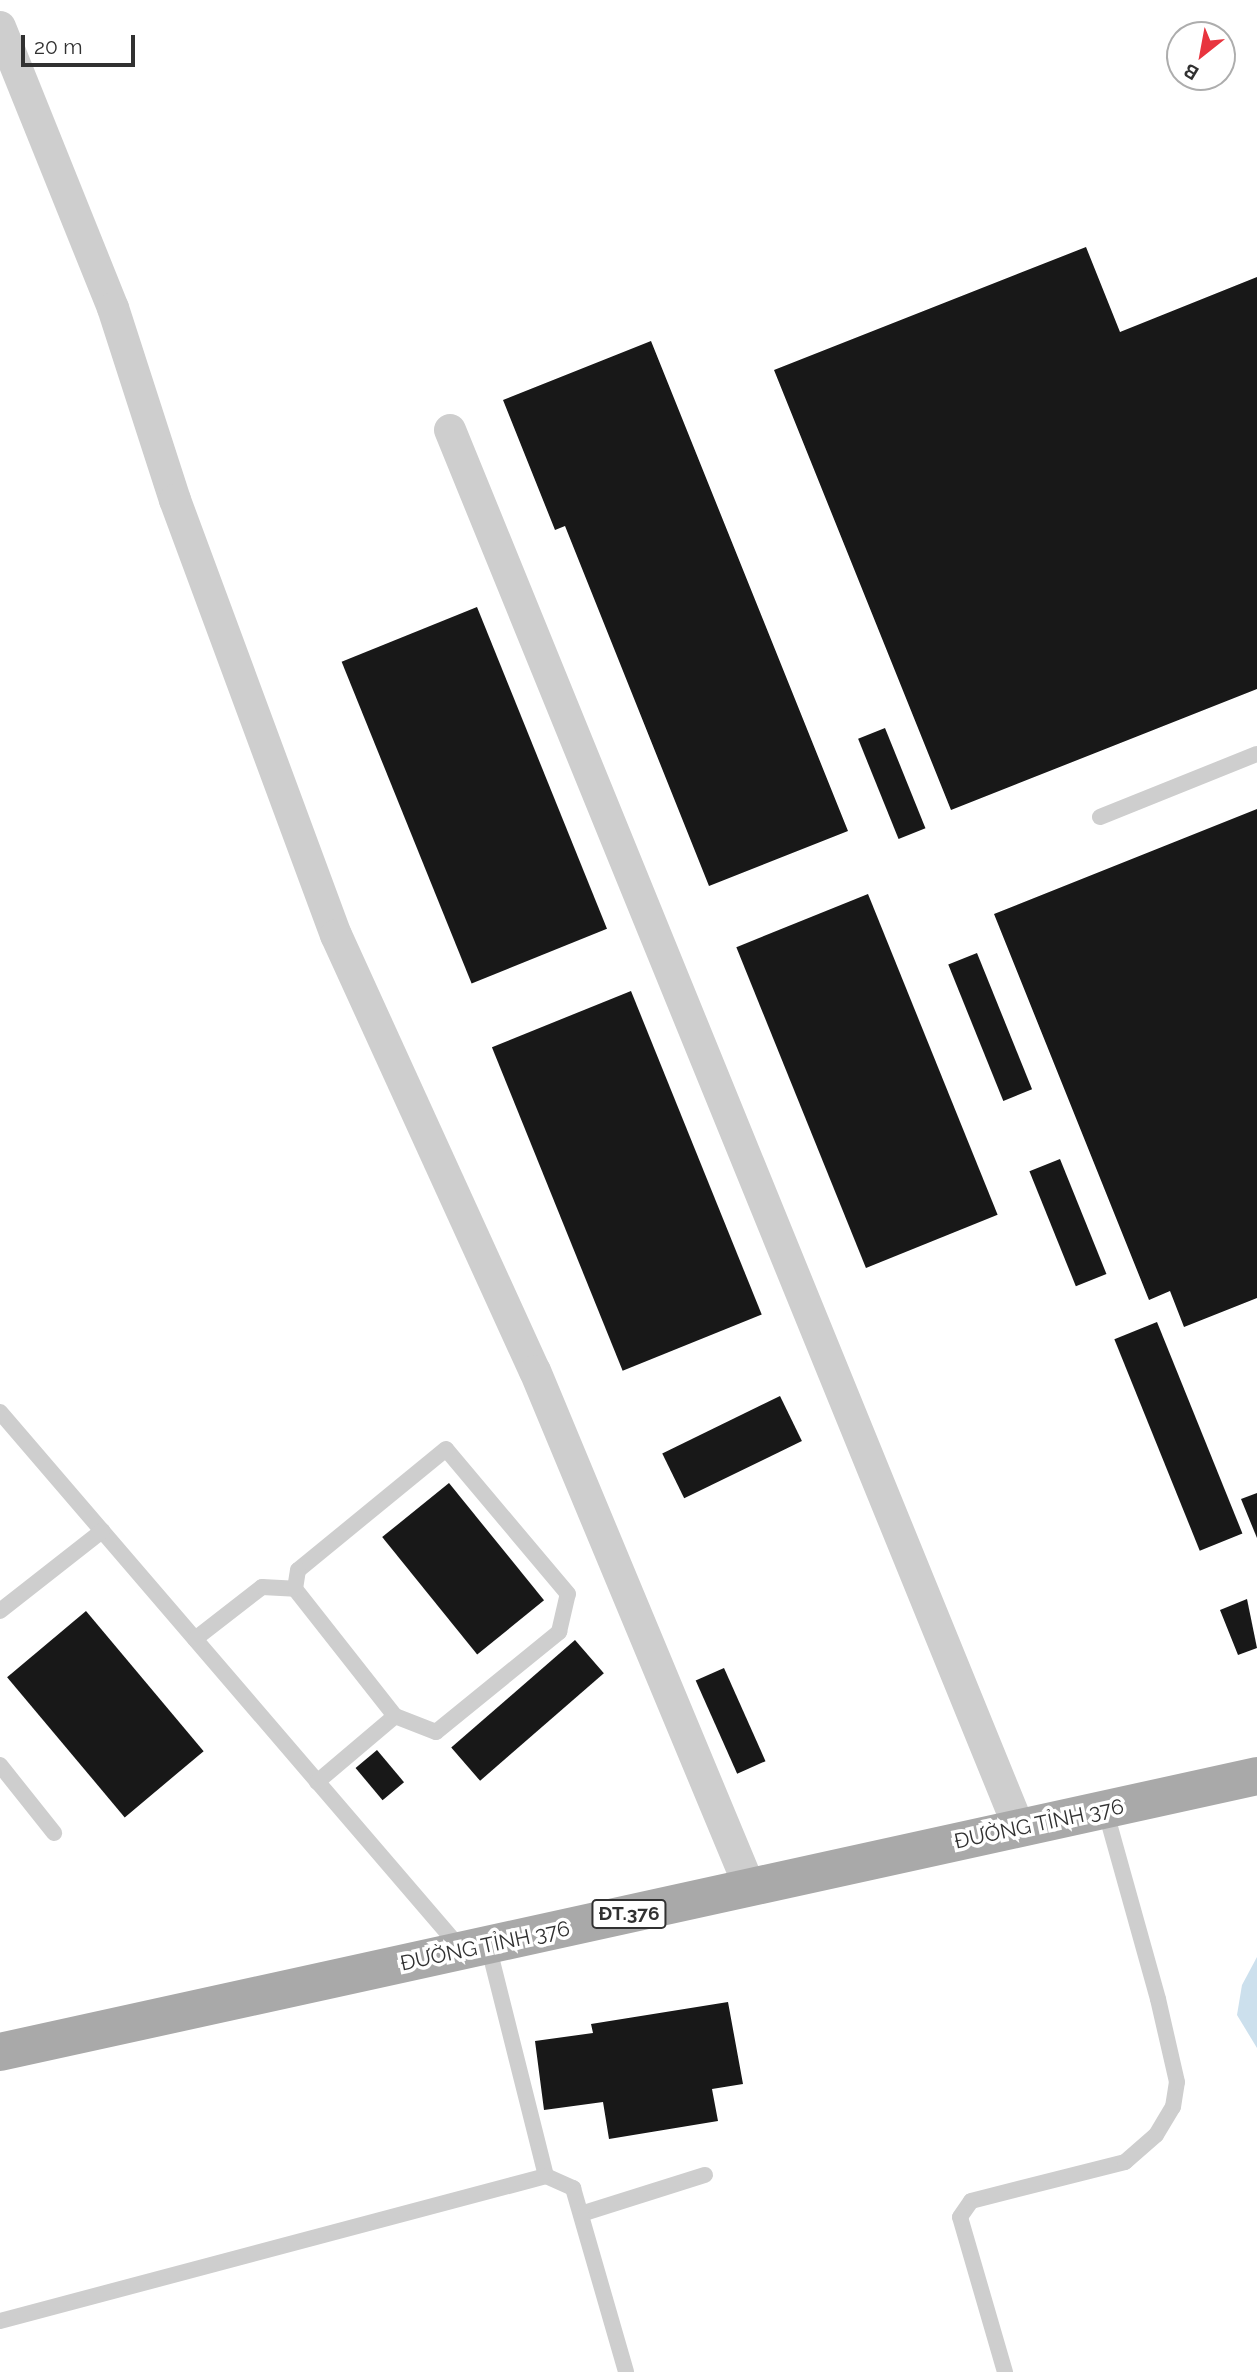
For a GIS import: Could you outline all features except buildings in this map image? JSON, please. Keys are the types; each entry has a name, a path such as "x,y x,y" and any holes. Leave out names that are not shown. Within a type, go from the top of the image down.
{"main road":[{"name":"ĐƯỜNG TỈNH 376","path":"0,2053 1257,1776"}],"street":[{"path":"0,27 113,308 175,499 336,935 535,1371 750,1888"},
{"path":"450,430 1019,1828"}],"lane":[{"path":"1100,817 1257,754"},
{"path":"0,1412 317,1782 475,1948 546,2176"},
{"path":"195,1639 262,1587 295,1589 395,1717 436,1732 559,1632 568,1594 446,1449 299,1570 295,1589"},
{"path":"0,1611 102,1531"},
{"path":"317,1782 395,1717"},
{"path":"0,1765 54,1833"},
{"path":"1005,2372 960,2217 971,2201 1125,2162 1156,2135 1173,2107 1177,2082 1164,2022 1105,1809"},
{"path":"581,2214 705,2175"},
{"path":"0,2321 546,2176 573,2188 626,2372"}],"water":[{"path":"1257,1957 1257,2048 1237,2015 1242,1985"}]}
